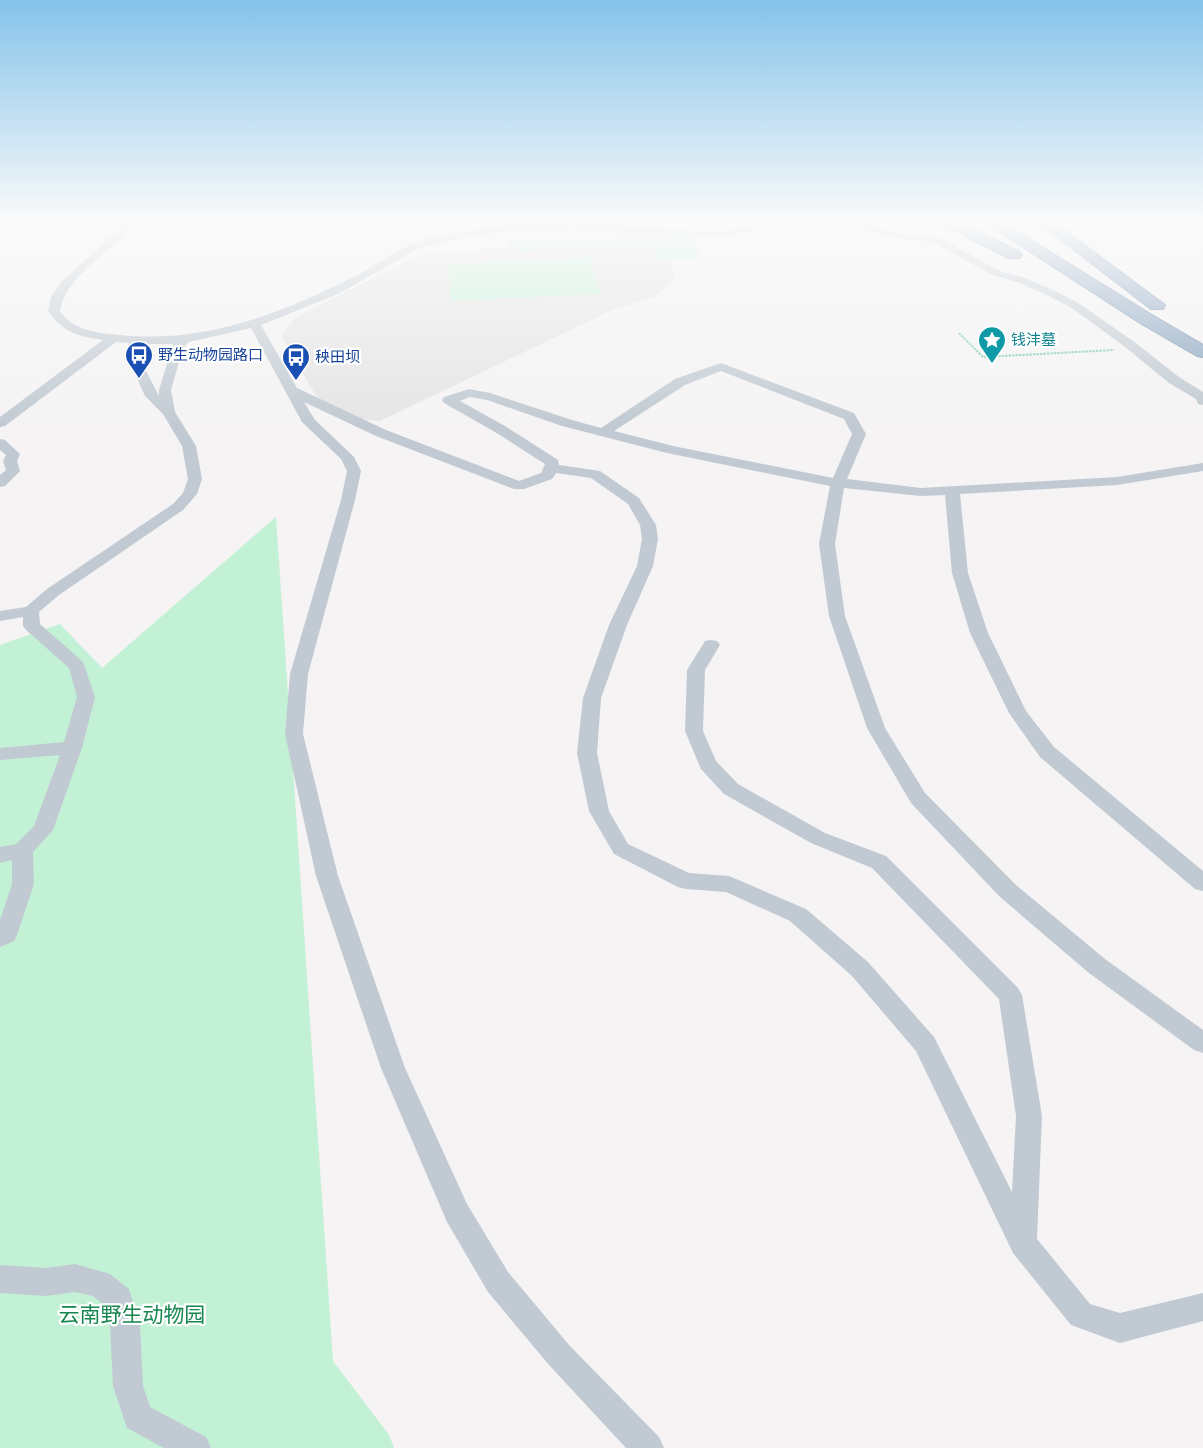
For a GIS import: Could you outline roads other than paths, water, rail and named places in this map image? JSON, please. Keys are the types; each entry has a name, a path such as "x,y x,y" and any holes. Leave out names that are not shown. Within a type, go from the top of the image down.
{"highway":[{"path":"1083,291 1202,342"},
{"path":"1101,291 1146,319"},
{"path":"1119,291 1202,342"},
{"path":"1134,291 1202,342"}],"street":[{"path":"61,291 57,297 54,311 63,323 74,330 135,342 161,342 254,325 333,291"},
{"path":"1045,291 1076,306 1129,344 1174,380 1202,397 1203,401"},
{"path":"254,325 309,422 347,457 354,471 348,500 299,674 294,734 327,876 393,1068 457,1213 498,1282 559,1355 648,1448"},
{"path":"0,423 113,338"},
{"path":"168,412 165,390 177,347 186,338"},
{"path":"0,616 31,612 53,592 178,507 190,494 195,479 189,446 168,412 152,396 136,363 135,342"},
{"path":"603,432 680,382 721,367 849,416 859,434 838,483 827,544 837,616 876,728 918,798 1008,891 1097,966 1203,1043"},
{"path":"292,391 381,433 519,486 547,476 552,463 500,429 449,400 469,393 490,397 568,423 672,450 838,483 921,492 1117,481 1201,471"},
{"path":"0,443 13,454 10,461 13,471 0,483"},
{"path":"550,468 595,474 634,501 648,525 650,538 645,566 618,625 592,698 587,753 599,811 622,849 686,880 729,884 798,915 860,969 925,1044 1023,1243 1081,1315 1120,1328 1203,1307"},
{"path":"952,490 960,573 978,633 1018,713 1047,752 1203,883"},
{"path":"0,855 23,850 43,830 72,748 86,697 77,666 32,626 31,612"},
{"path":"711,645 696,670 694,731 708,764 731,788 818,838 879,862 1010,995 1029,1116 1023,1243"},
{"path":"0,754 72,748"},
{"path":"0,938 6,935 23,884 23,850"},
{"path":"0,1279 46,1282 75,1278 100,1284 119,1299 125,1325 128,1386 138,1417 195,1448"}],"place":[{"name":"钱沣墓","path":"992,364"},
{"name":"野生动物园路口","path":"139,379"},
{"name":"秧田坝","path":"296,381"}],"park label":[{"name":"云南野生动物园","path":"132,1315"}]}
